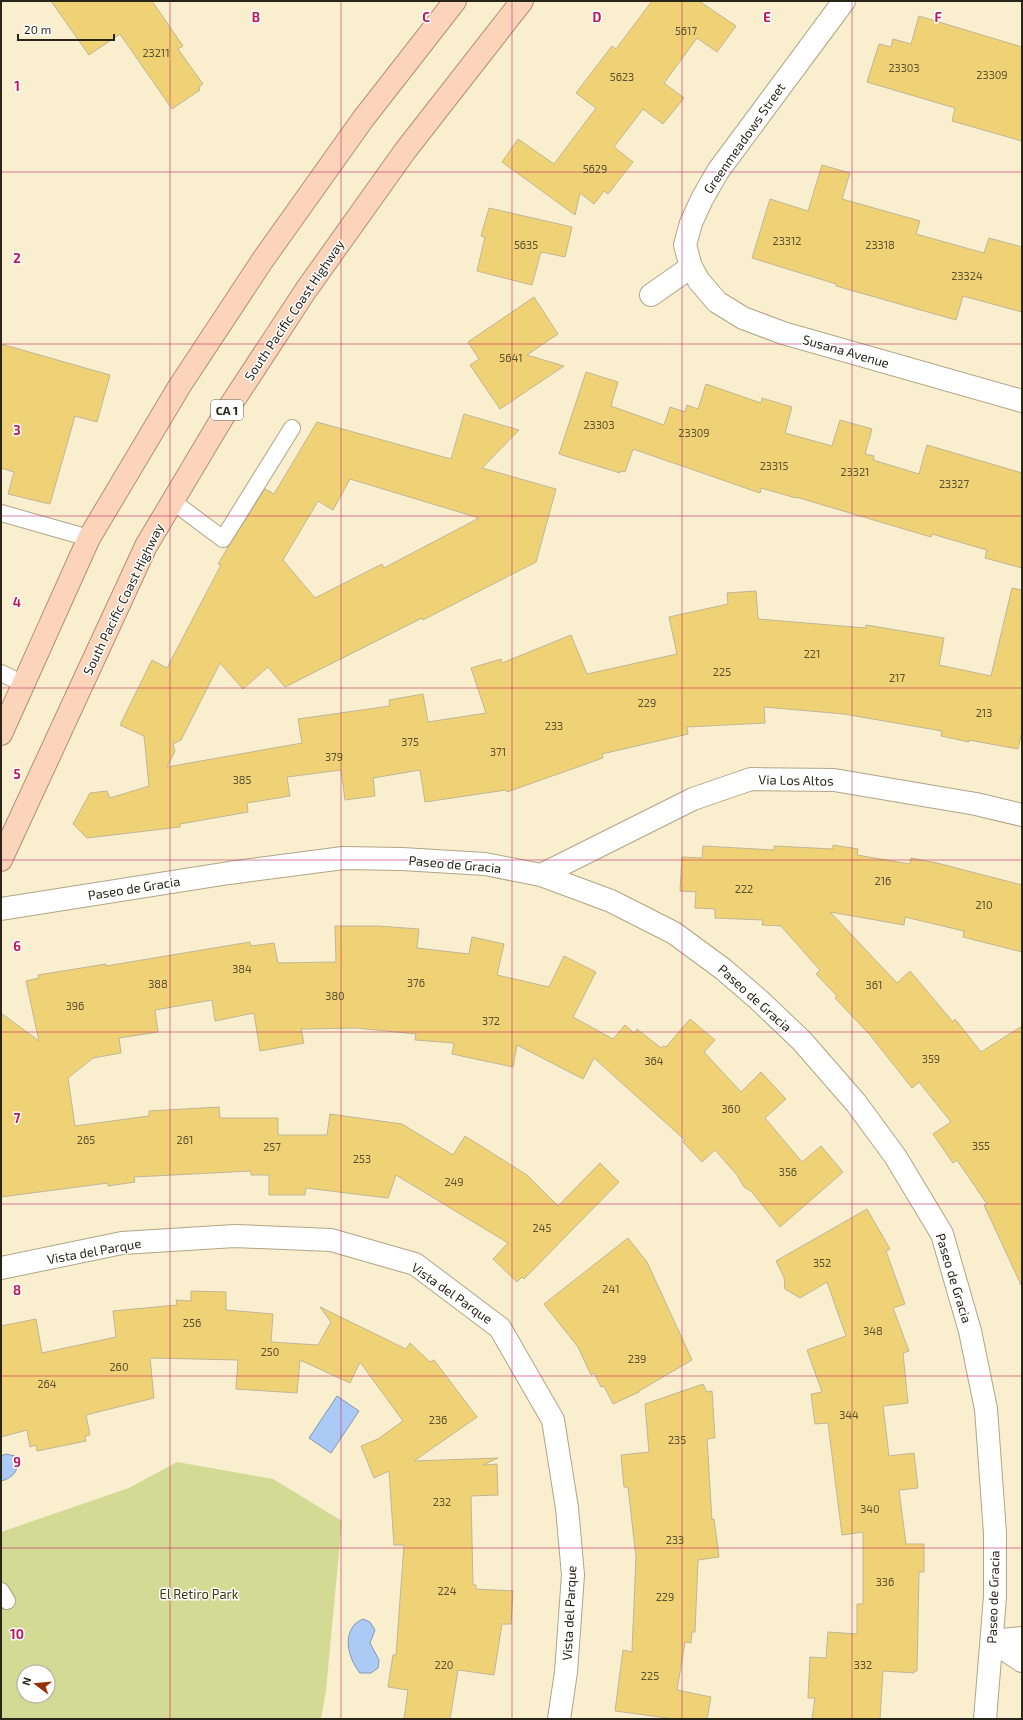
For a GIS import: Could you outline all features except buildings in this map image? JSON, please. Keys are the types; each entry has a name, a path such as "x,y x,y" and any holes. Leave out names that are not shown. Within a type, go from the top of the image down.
{"highway":[{"path":"1,734 89,538 179,387 262,261 363,119 455,1"},
{"name":"South Pacific Coast Highway","path":"1,860 146,546 224,415 306,290 405,150 522,1"}],"street":[{"name":"Greenmeadows Street","path":"691,267 685,245 702,199 718,171 844,1"},
{"path":"651,295 691,267"},
{"name":"Susana Avenue","path":"691,267 699,281 717,302 743,318 782,333 1022,401"},
{"name":"Via Los Altos","path":"540,875 693,799 750,779 834,780 976,804 1022,815"},
{"name":"Paseo de Gracia","path":"1,909 229,873 343,858 402,859 485,864 540,875 611,901 674,933 723,969 760,1000 802,1041 856,1103 895,1156 942,1234 970,1331 986,1409 995,1533 995,1597 985,1719"},
{"name":"Vista del Parque","path":"1,1268 122,1243 235,1236 331,1240 415,1264 500,1328 553,1420 567,1508 573,1575 566,1672 559,1719"},
{"path":"992,1641 1022,1638"},
{"path":"992,1641 1022,1662"}],"lane":[{"path":"172,501 223,539 292,428"},
{"path":"1,513 89,538"},
{"path":"1,673 24,684"}],"green space":[{"name":"El Retiro Park","path":"177,1462 273,1479 342,1521 326,1690 321,1719 1,1719 1,1532 129,1488"}],"water":[{"path":"337,1396 359,1411 331,1453 309,1438"},
{"path":"6,1454 15,1456 17,1460 17,1468 10,1478 1,1481 1,1456"},
{"path":"363,1619 370,1622 375,1630 370,1643 379,1660 378,1668 371,1673 360,1673 353,1662 349,1649 348,1642 351,1630 356,1623"}]}
